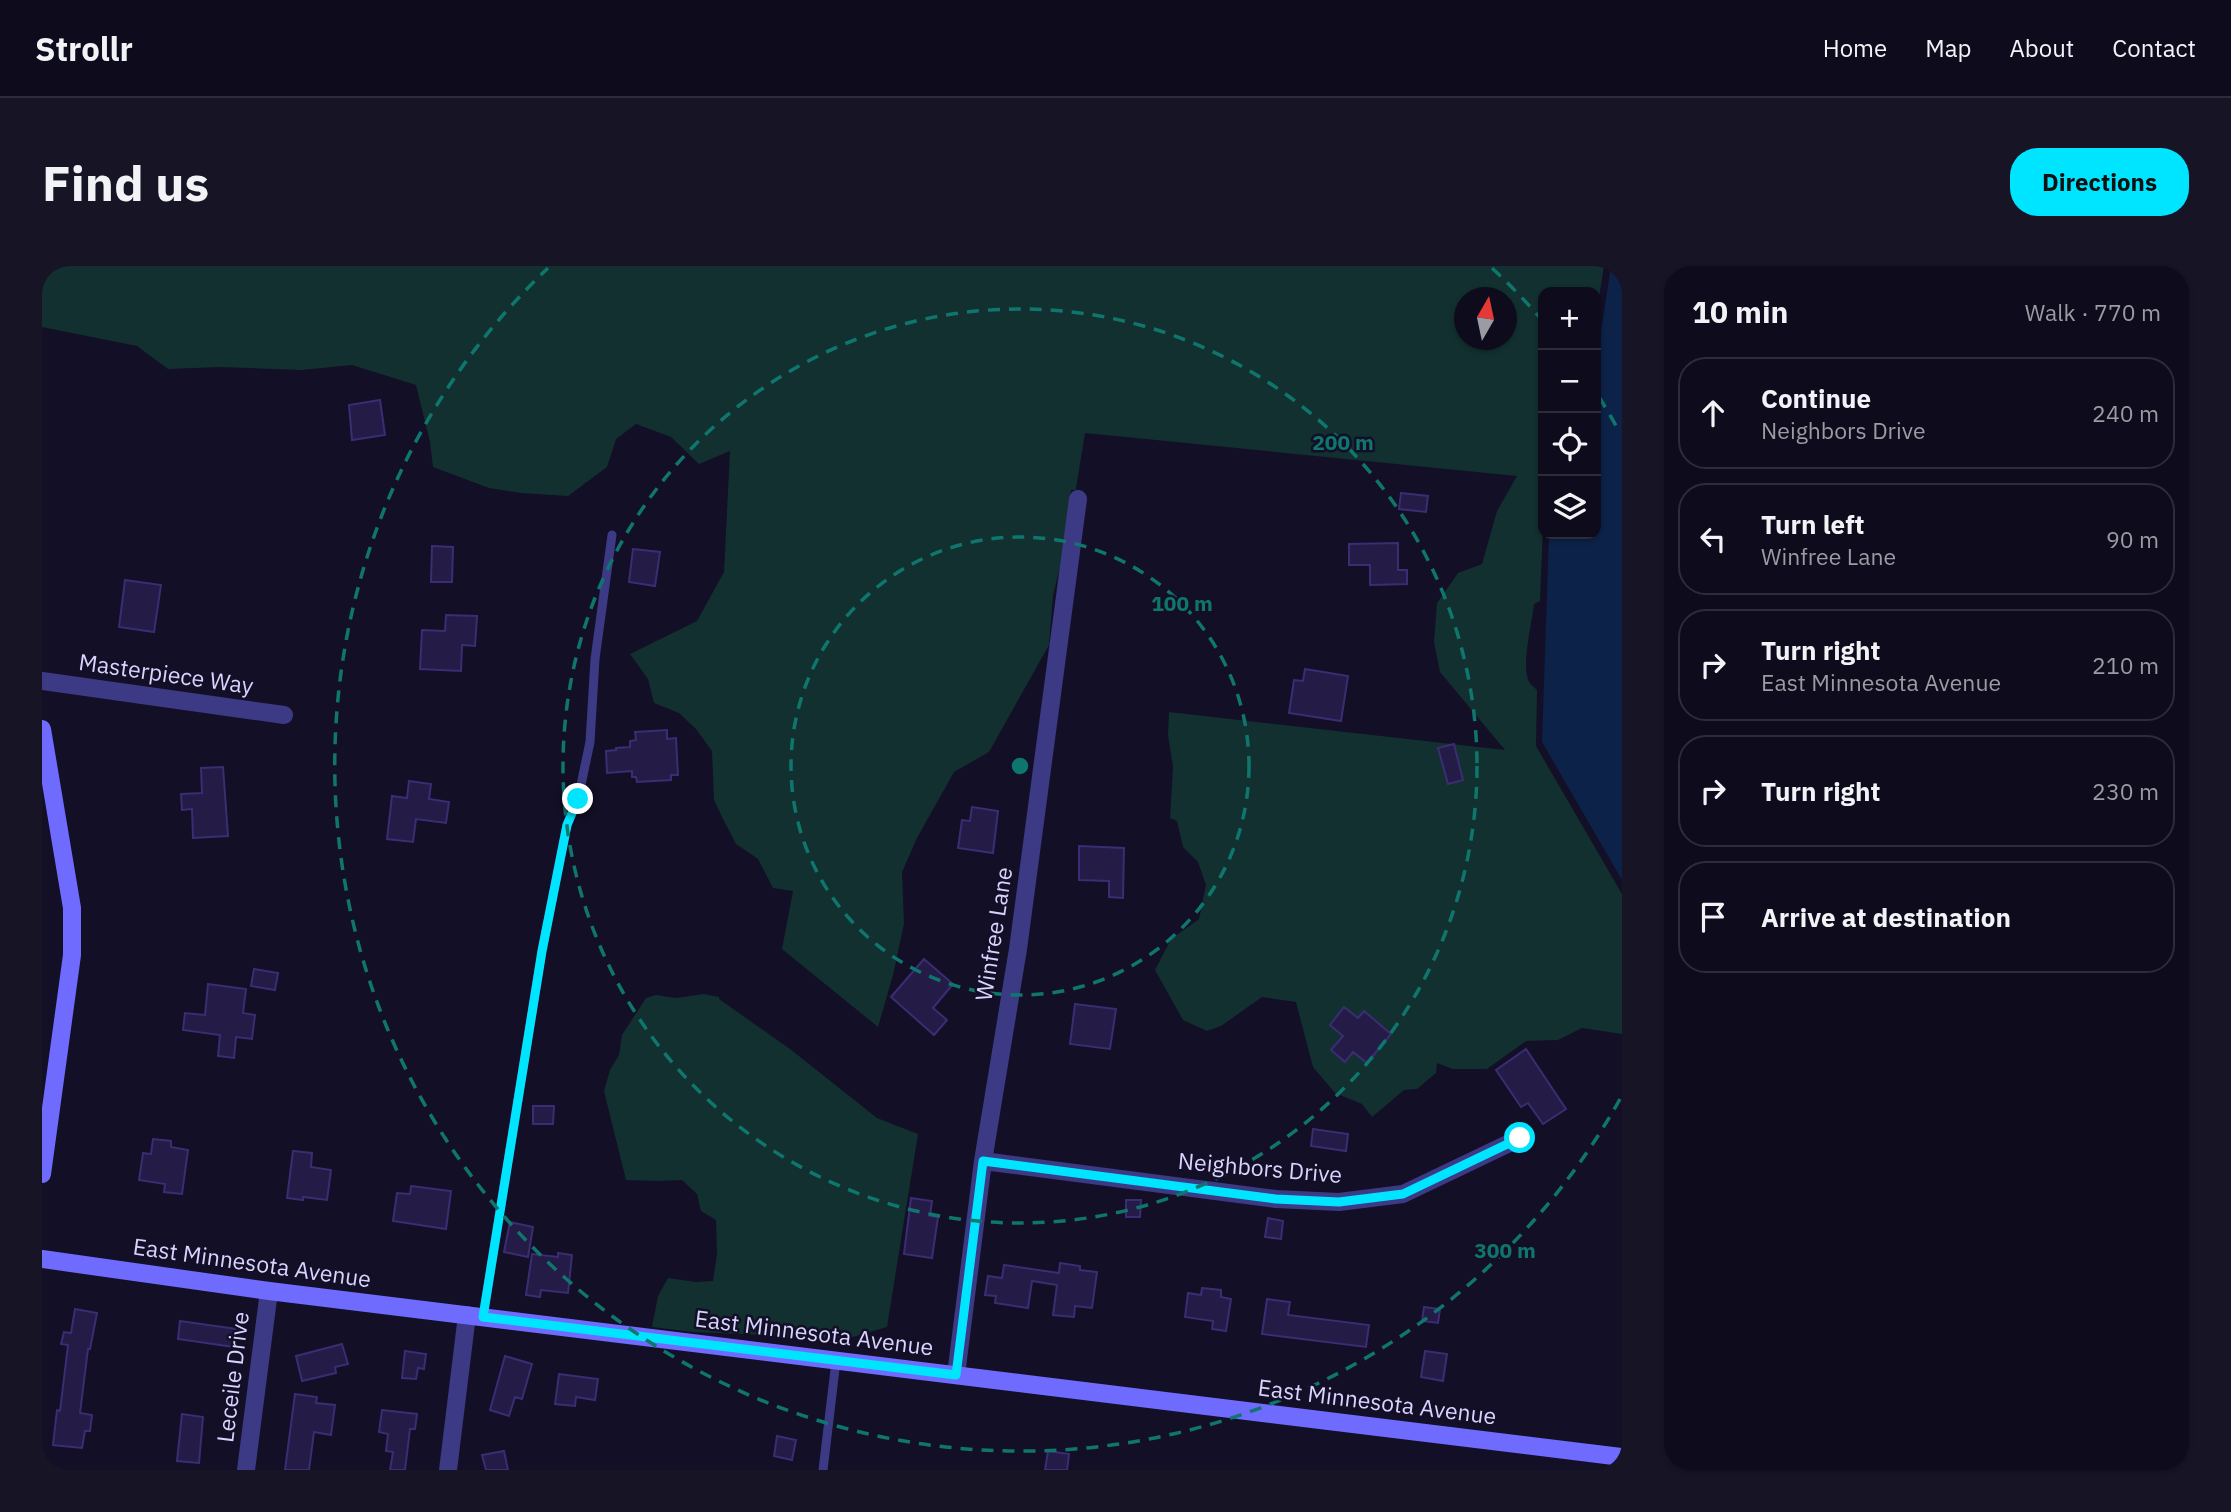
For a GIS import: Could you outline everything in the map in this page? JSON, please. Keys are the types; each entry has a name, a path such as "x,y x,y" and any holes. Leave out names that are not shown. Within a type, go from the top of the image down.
{"street":[{"name":"Winfree Lane","path":"956,1375 983,1161 1020,935 1078,499"},
{"name":"Masterpiece Way","path":"42,681 284,715"},
{"path":"42,729 72,908 72,955 42,1174"},
{"name":"Neighbors Drive","path":"983,1161 1276,1199 1339,1202 1403,1194 1520,1138"},
{"name":"East Minnesota Avenue","path":"42,1259 269,1291 1622,1457"},
{"name":"Leceile Drive","path":"246,1470 269,1291"},
{"path":"448,1470 475,1316"}],"lane":[{"path":"475,1316 567,825 578,799 590,742 595,659 612,535"},
{"path":"823,1470 836,1361"}],"green space":[{"path":"42,266 1604,266 1601,287 1538,287 1538,539 1542,539 1540,601 1534,604 1526,666 1529,682 1537,690 1536,746 1622,894 1622,1034 1582,1028 1558,1040 1526,1041 1487,1069 1453,1069 1437,1063 1436,1073 1417,1089 1404,1090 1372,1117 1362,1104 1335,1093 1313,1067 1296,1002 1262,997 1221,1026 1207,1031 1183,1020 1155,970 1171,939 1199,919 1206,885 1198,862 1183,847 1177,821 1170,818 1173,767 1168,735 1169,712 1505,750 1440,672 1434,642 1437,603 1458,573 1482,564 1497,511 1517,476 1085,433 1076,490 1071,490 1060,568 1053,595 1049,645 989,752 954,772 917,838 902,872 904,924 878,1027 782,949 793,891 773,888 758,859 736,844 714,800 712,751 696,729 679,713 654,703 648,679 630,654 697,621 724,572 730,451 699,464 671,437 636,424 616,439 607,467 568,496 489,488 433,467 430,442 416,385 352,365 302,370 221,367 168,369 137,346 42,327"},
{"path":"704,994 719,997 877,1118 918,1134 887,1327 832,1343 652,1327 658,1296 668,1278 696,1282 713,1281 717,1254 716,1220 701,1211 697,1194 682,1180 626,1180 604,1091 610,1070 619,1055 622,1035 646,998 656,995 676,998"}],"water":[{"path":"1611,266 1622,266 1622,880 1542,742 1549,539 1601,539 1601,331"}],"building":[{"path":"380,400 385,435 352,440 349,405"},
{"path":"1401,493 1428,496 1426,512 1399,509"},
{"path":"1398,543 1398,570 1407,570 1407,584 1370,585 1370,565 1349,565 1349,544"},
{"path":"432,546 453,547 452,582 431,582"},
{"path":"633,549 660,552 655,586 629,582"},
{"path":"125,580 161,585 154,632 119,627"},
{"path":"446,615 477,616 475,646 462,645 461,671 420,669 422,630 445,631"},
{"path":"1305,669 1348,676 1341,721 1289,713 1294,680 1303,681"},
{"path":"667,730 667,739 676,738 678,775 671,775 671,780 637,782 636,777 632,777 632,771 607,773 606,751 630,747 630,741 636,740 635,732"},
{"path":"1454,744 1463,780 1448,784 1438,748"},
{"path":"223,767 228,836 193,838 192,809 182,810 181,794 202,793 201,768"},
{"path":"409,781 431,784 429,799 449,802 446,823 416,819 413,842 387,839 392,796 407,798"},
{"path":"972,807 998,811 993,853 958,848 962,820 970,821"},
{"path":"1079,846 1124,848 1123,898 1109,897 1109,881 1079,880"},
{"path":"924,959 953,984 933,1008 947,1020 934,1035 891,997"},
{"path":"254,969 278,973 275,990 251,986"},
{"path":"208,984 246,989 243,1013 255,1015 252,1039 236,1037 234,1058 218,1056 220,1035 183,1030 185,1013 205,1015"},
{"path":"1075,1004 1116,1009 1110,1049 1070,1044"},
{"path":"1344,1007 1358,1018 1364,1011 1391,1034 1367,1063 1353,1052 1345,1062 1331,1050 1343,1036 1330,1025"},
{"path":"1526,1049 1566,1109 1543,1124 1528,1103 1521,1107 1496,1070"},
{"path":"533,1106 554,1106 553,1124 533,1124"},
{"path":"1313,1129 1348,1134 1346,1151 1311,1146"},
{"path":"153,1139 171,1141 171,1147 188,1150 182,1194 164,1192 165,1184 139,1180 143,1153 151,1154"},
{"path":"293,1151 312,1153 311,1167 331,1170 327,1200 287,1198"},
{"path":"411,1186 451,1191 446,1229 393,1221 397,1193 410,1194"},
{"path":"911,1198 932,1201 930,1216 938,1217 932,1258 904,1254"},
{"path":"1126,1200 1141,1200 1140,1217 1126,1217"},
{"path":"1268,1218 1283,1221 1281,1239 1265,1237"},
{"path":"510,1222 533,1227 528,1257 504,1252"},
{"path":"558,1253 572,1255 568,1293 541,1290 540,1297 526,1295 532,1254 558,1257"},
{"path":"1060,1263 1097,1272 1092,1308 1075,1306 1074,1317 1053,1315 1057,1285 1032,1281 1028,1308 995,1303 996,1296 985,1295 988,1276 1002,1278 1004,1265 1059,1273"},
{"path":"1202,1288 1221,1290 1221,1297 1231,1299 1226,1331 1212,1329 1213,1321 1185,1317 1188,1293 1201,1295"},
{"path":"1267,1299 1290,1302 1288,1315 1369,1325 1366,1347 1262,1334"},
{"path":"1424,1307 1440,1309 1438,1323 1422,1321"},
{"path":"75,1309 97,1313 88,1349 80,1413 92,1415 90,1431 85,1431 82,1448 53,1445 68,1345 61,1344 64,1332 71,1333"},
{"path":"180,1321 237,1329 234,1347 178,1339"},
{"path":"342,1344 348,1364 335,1367 336,1373 302,1381 296,1356"},
{"path":"405,1351 426,1354 424,1369 418,1368 416,1379 402,1378"},
{"path":"1425,1351 1447,1354 1443,1381 1421,1377"},
{"path":"505,1356 532,1364 522,1399 515,1397 509,1416 490,1410"},
{"path":"559,1374 598,1379 595,1400 576,1397 575,1406 555,1404"},
{"path":"295,1394 317,1397 316,1403 335,1405 331,1435 314,1432 309,1470 285,1470"},
{"path":"382,1410 417,1414 415,1429 410,1429 405,1470 390,1470 393,1452 386,1451 388,1434 379,1432"},
{"path":"182,1414 203,1417 199,1463 177,1461"},
{"path":"777,1436 796,1440 792,1460 774,1456"},
{"path":"504,1451 508,1470 486,1470 482,1455"},
{"path":"1048,1451 1069,1454 1067,1470 1045,1470"}],"route":[{"path":"578,799 567,825 542,951 483,1317 956,1375 983,1161 1276,1199 1339,1202 1403,1194 1520,1138"}]}
